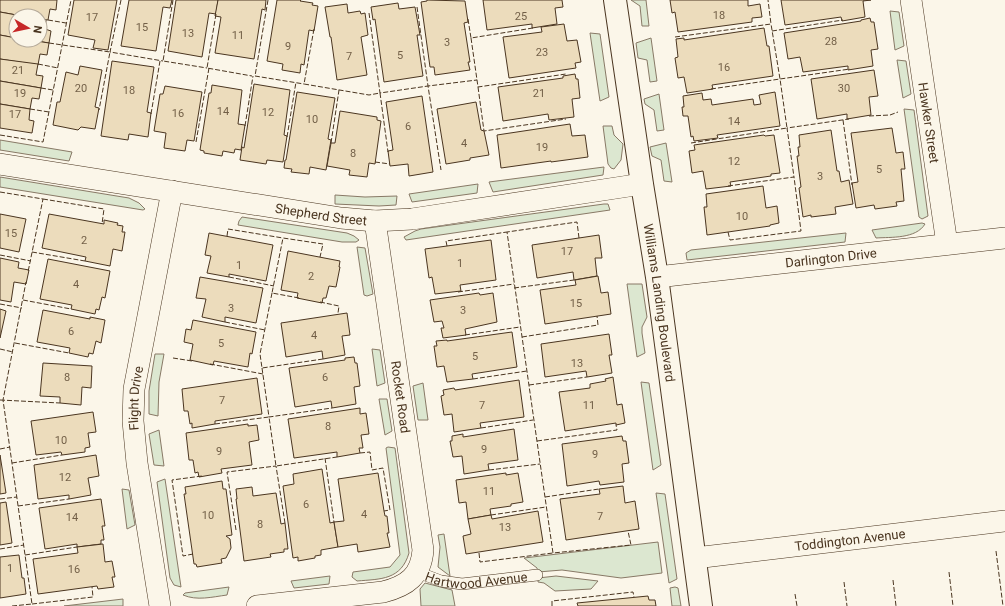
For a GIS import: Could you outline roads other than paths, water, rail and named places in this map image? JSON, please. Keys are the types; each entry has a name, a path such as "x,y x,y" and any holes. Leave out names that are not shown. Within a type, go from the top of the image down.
{"street":[{"name":"Williams Landing Boulevard","path":"615,0 657,277 701,606"},
{"name":"Hawker Street","path":"911,0 947,244"},
{"name":"Shepherd Street","path":"0,164 341,218 375,221 412,219 642,184"},
{"name":"Flight Drive","path":"160,606 137,463 133,422 134,389 172,191"},
{"name":"Rocket Road","path":"375,221 423,550 421,561 416,572"},
{"name":"Darlington Drive","path":"657,277 1005,238"},
{"name":"Toddington Avenue","path":"695,558 1005,521"},
{"name":"Hartwood Avenue","path":"257,606 382,592 396,589 411,579 416,572"}],"lane":[{"name":"Hartwood Avenue","path":"416,572 441,580 462,584 536,575"}]}
